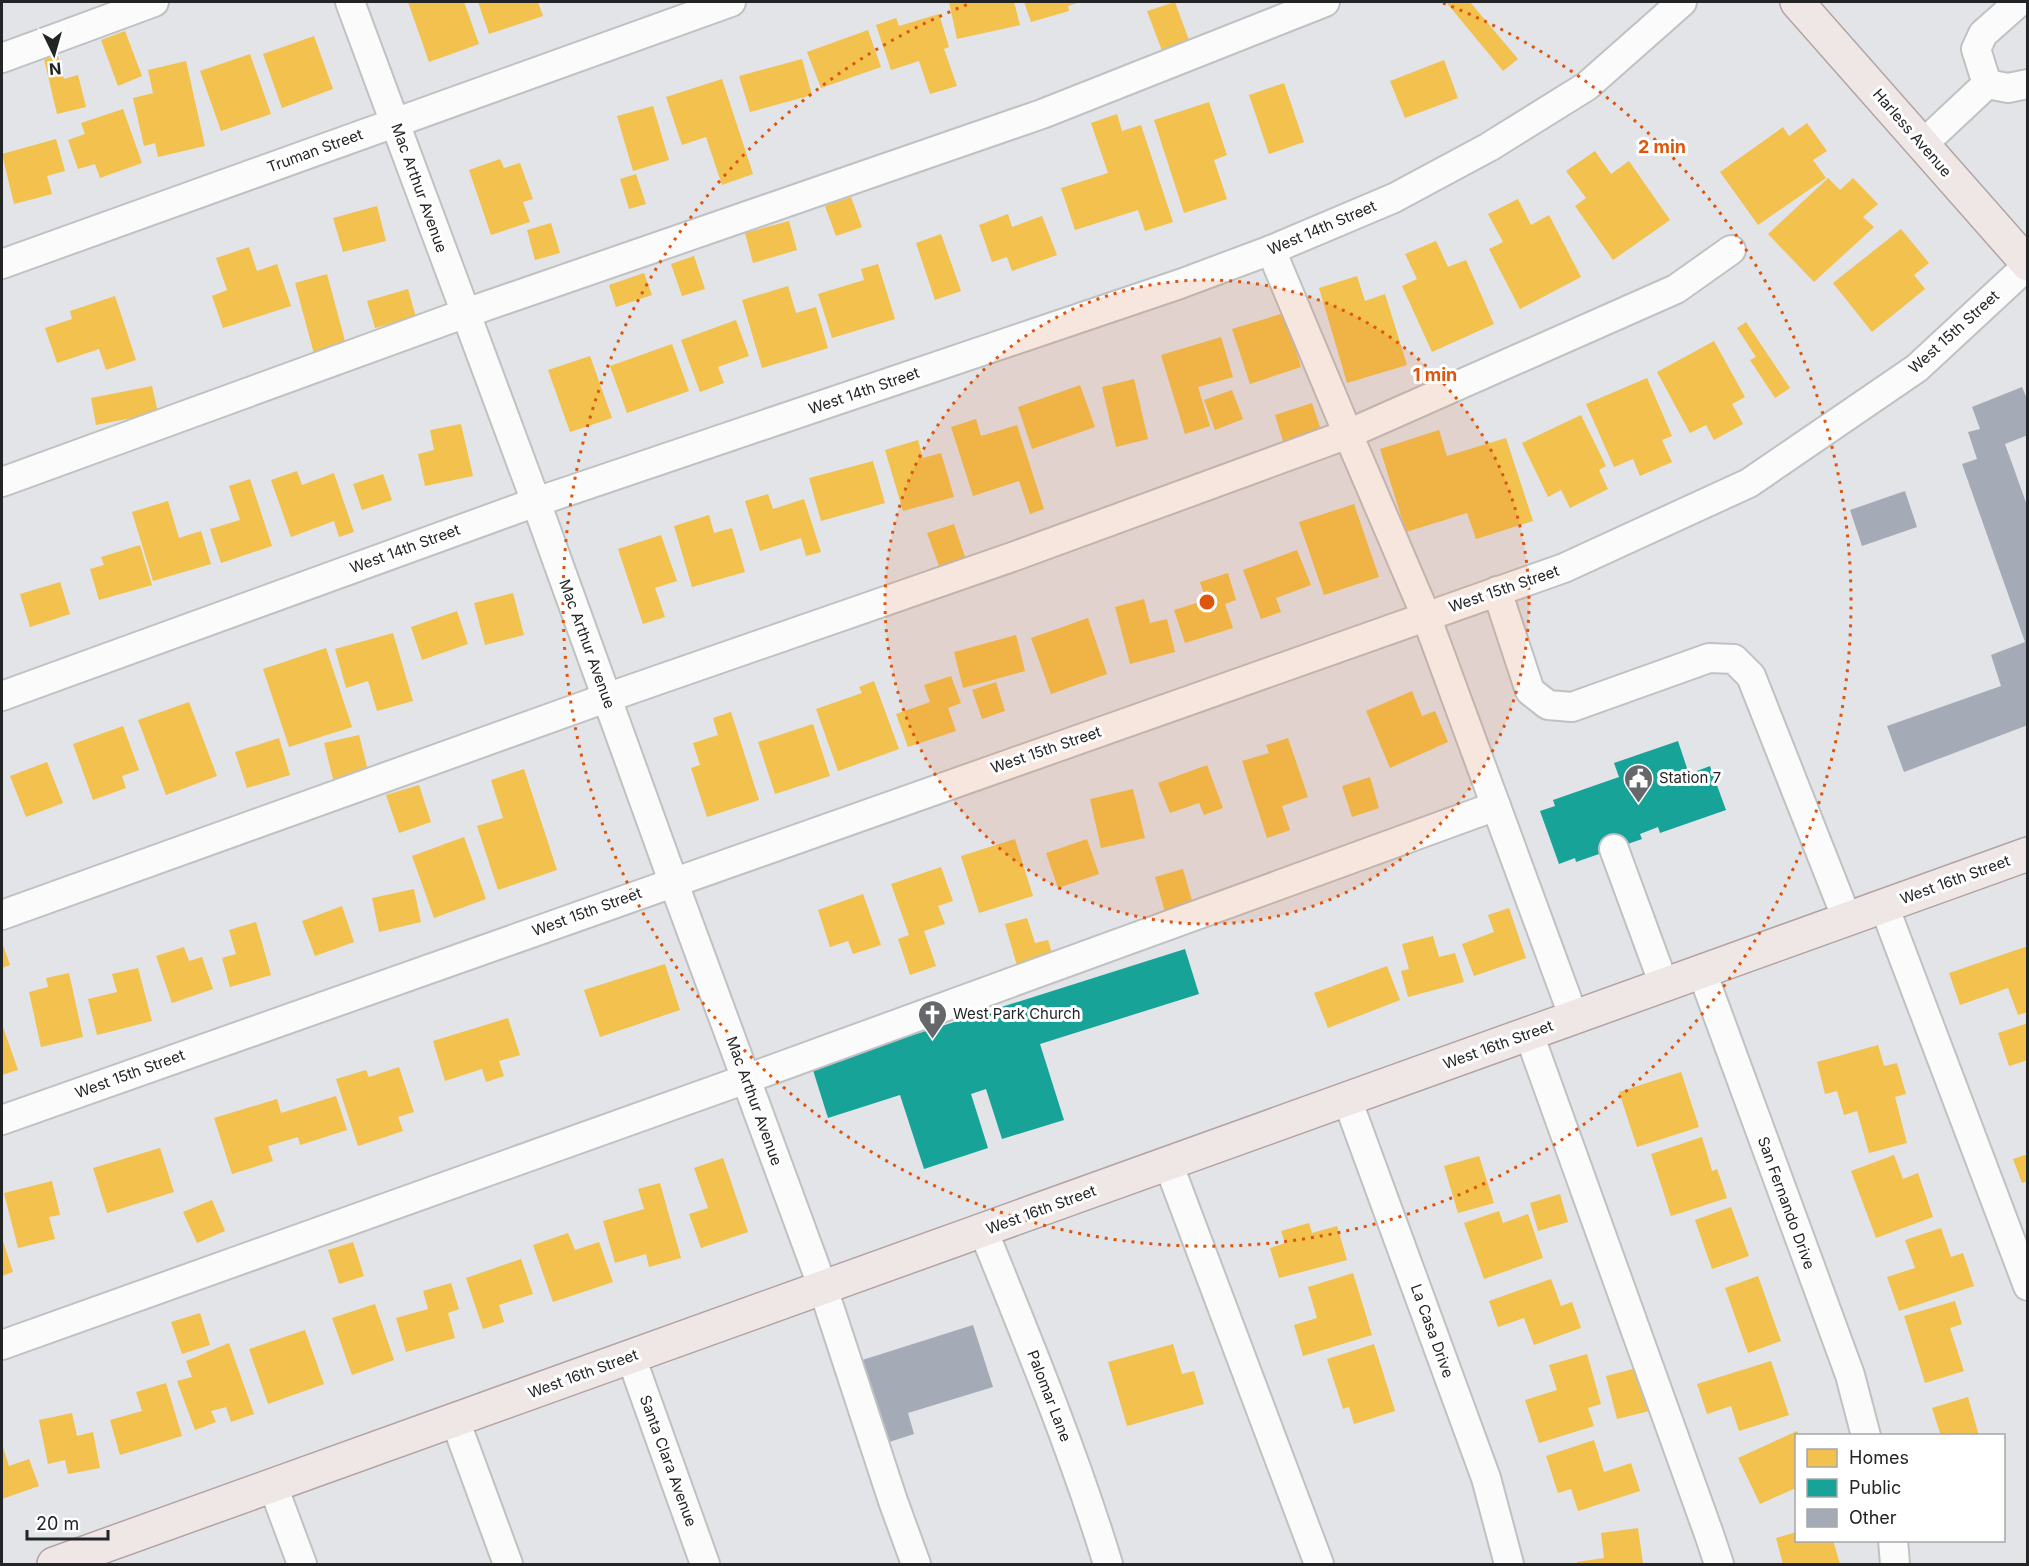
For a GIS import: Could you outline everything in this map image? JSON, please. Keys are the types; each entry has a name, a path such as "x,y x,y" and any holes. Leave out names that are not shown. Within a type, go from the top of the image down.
{"main road":[{"name":"Harless Avenue","path":"1797,2 2028,265"},
{"name":"West 16th Street","path":"74,1561 455,1420 2028,854"}],"street":[{"path":"2,58 154,2"},
{"name":"Mac Arthur Avenue","path":"350,2 536,502 823,1288 892,1501 916,1564"},
{"name":"Truman Street","path":"2,264 731,2"},
{"path":"2,482 466,313 1042,114 1324,2"},
{"name":"West 14th Street","path":"2,696 536,502 1180,284 1271,250 1394,198 1489,147 1587,86 1682,2"},
{"path":"1987,84 1976,49 1983,34 2019,2"},
{"path":"1922,145 1987,84"},
{"path":"1987,84 2008,88 2028,84"},
{"path":"1271,250 1426,616 1574,1018"},
{"path":"2,915 606,698 1014,556 1348,434 1676,289 1731,250"},
{"name":"West 15th Street","path":"2,1120 1564,568 1749,483 1917,368 2028,265"},
{"path":"1497,591 1530,691 1548,705 1572,707 1708,658 1734,659 1751,676 1847,919"},
{"path":"2,1345 746,1079 1496,806"},
{"path":"1614,849 1664,985"},
{"path":"1884,906 2028,1286"},
{"name":"San Fernando Drive","path":"1702,972 1850,1375 1865,1434"},
{"path":"1530,1034 1719,1564"},
{"name":"La Casa Drive","path":"1347,1100 1486,1478 1509,1564"},
{"path":"1168,1164 1319,1564"},
{"name":"Palomar Lane","path":"983,1230 1046,1382 1091,1509 1107,1564"},
{"name":"Santa Clara Avenue","path":"630,1357 705,1564"},
{"path":"455,1420 508,1564"},
{"path":"273,1486 302,1564"},
{"path":"1893,1542 1895,1564"}],"building: Homes":[{"path":"408,2 464,2 479,44 429,62"},
{"path":"478,2 538,2 543,16 489,34"},
{"path":"949,2 1014,2 1020,25 957,39"},
{"path":"1024,2 1080,2 1068,6 1069,11 1031,22"},
{"path":"1175,2 1191,46 1164,56 1147,11"},
{"path":"1446,2 1470,2 1518,59 1503,71"},
{"path":"939,14 949,47 944,49 957,86 930,94 919,61 891,70 876,25 896,18 899,26"},
{"path":"868,30 881,67 821,88 807,52"},
{"path":"125,31 142,76 118,86 101,40"},
{"path":"314,36 333,89 282,108 263,54"},
{"path":"250,54 271,114 221,131 200,71"},
{"path":"58,56 64,79 78,75 86,107 57,114 44,59"},
{"path":"802,59 812,95 750,112 739,76"},
{"path":"1444,60 1458,98 1405,118 1390,81"},
{"path":"186,61 205,146 158,157 155,143 144,146 133,98 153,93 148,70"},
{"path":"722,79 753,174 722,185 706,137 682,145 666,97"},
{"path":"1284,83 1304,142 1269,154 1249,95"},
{"path":"1209,102 1227,155 1214,160 1227,199 1184,213 1154,120"},
{"path":"653,106 669,160 633,171 617,116"},
{"path":"123,109 142,163 100,178 95,164 78,169 68,140 85,134 81,123"},
{"path":"1117,114 1122,131 1141,125 1173,222 1145,231 1138,210 1075,230 1061,188 1108,173 1091,123"},
{"path":"1807,123 1827,151 1813,160 1826,178 1758,225 1720,172 1783,127 1789,136"},
{"path":"56,139 65,171 47,176 52,194 14,204 2,154"},
{"path":"1595,151 1611,174 1629,161 1670,220 1613,260 1575,206 1586,198 1566,171"},
{"path":"500,159 504,168 520,163 533,199 523,202 530,222 491,235 469,170"},
{"path":"636,174 646,204 629,209 620,179"},
{"path":"1828,178 1840,190 1853,178 1878,204 1863,217 1874,227 1814,282 1768,234"},
{"path":"851,197 862,227 836,236 825,206"},
{"path":"1518,199 1531,225 1549,215 1581,277 1520,309 1489,249 1503,242 1488,214"},
{"path":"377,206 386,241 343,252 333,218"},
{"path":"1008,214 1012,227 1042,216 1057,255 1012,271 1007,257 992,262 979,225"},
{"path":"789,221 797,250 753,263 745,233"},
{"path":"551,223 560,253 535,260 527,230"},
{"path":"1901,229 1929,263 1914,275 1925,289 1872,332 1833,283"},
{"path":"941,234 961,291 935,300 916,243"},
{"path":"1436,241 1448,267 1466,260 1494,324 1432,352 1402,286 1417,279 1405,254"},
{"path":"249,247 257,271 277,264 291,306 223,328 212,296 227,290 216,258"},
{"path":"694,256 705,289 682,296 671,264"},
{"path":"878,264 895,319 832,338 818,294 864,280 861,269"},
{"path":"644,273 652,295 616,307 609,285"},
{"path":"327,274 346,345 314,354 295,283"},
{"path":"1357,276 1365,301 1385,294 1407,365 1347,383 1319,288"},
{"path":"788,286 796,313 816,307 828,348 762,368 742,300"},
{"path":"408,289 416,317 375,328 367,301"},
{"path":"115,296 136,360 106,370 99,349 57,363 45,328 72,319 70,311"},
{"path":"1284,313 1301,367 1250,384 1232,329"},
{"path":"736,320 749,356 718,367 724,383 700,392 681,340"},
{"path":"1746,322 1790,388 1775,398 1750,360 1756,357 1737,328"},
{"path":"1221,337 1233,377 1198,387 1210,426 1185,434 1161,355"},
{"path":"1714,341 1745,397 1732,404 1743,424 1714,440 1706,425 1690,433 1657,372"},
{"path":"672,344 689,391 627,413 610,366"},
{"path":"590,356 612,418 570,432 548,370"},
{"path":"1647,378 1672,436 1662,440 1672,462 1640,476 1633,459 1614,467 1586,404"},
{"path":"1134,379 1148,439 1116,447 1102,387"},
{"path":"1080,385 1095,427 1032,449 1018,407"},
{"path":"152,386 158,413 96,425 91,398"},
{"path":"1232,390 1243,419 1215,430 1204,400"},
{"path":"1312,403 1323,436 1285,448 1275,415"},
{"path":"1581,415 1606,466 1599,470 1608,489 1570,508 1561,490 1548,497 1522,443"},
{"path":"976,419 981,436 1017,425 1044,509 1030,514 1019,481 973,496 951,427"},
{"path":"461,424 473,476 425,486 418,454 434,450 430,430"},
{"path":"1439,430 1447,456 1506,438 1533,521 1476,539 1467,513 1406,532 1380,449"},
{"path":"918,440 923,458 941,453 954,497 903,511 885,450"},
{"path":"873,461 885,503 821,521 809,478"},
{"path":"297,471 302,485 334,473 354,532 339,537 334,521 291,537 271,480"},
{"path":"383,474 392,500 362,510 353,484"},
{"path":"250,479 272,546 221,563 210,529 240,520 229,486"},
{"path":"768,494 773,509 804,499 821,552 806,556 801,538 760,551 745,501"},
{"path":"168,501 179,538 201,531 211,564 153,581 132,512"},
{"path":"1354,504 1379,577 1324,595 1299,522"},
{"path":"709,515 714,533 732,528 745,572 692,587 674,526"},
{"path":"954,524 965,557 939,566 927,533"},
{"path":"661,535 677,581 655,588 665,617 643,624 618,549"},
{"path":"140,545 152,585 99,600 90,569 104,565 101,557"},
{"path":"1297,550 1311,585 1276,598 1281,612 1261,619 1243,570"},
{"path":"1228,573 1236,600 1225,604 1233,628 1185,643 1174,610 1206,600 1200,582"},
{"path":"60,582 70,614 30,627 20,594"},
{"path":"513,593 524,635 485,645 474,603"},
{"path":"1144,599 1150,623 1167,619 1175,652 1130,664 1115,607"},
{"path":"457,611 468,644 422,660 411,627"},
{"path":"1088,618 1107,674 1051,694 1031,638"},
{"path":"393,633 413,701 377,711 368,681 346,688 335,649"},
{"path":"1016,635 1025,671 963,688 954,652"},
{"path":"326,648 352,727 289,747 263,669"},
{"path":"951,676 961,703 948,708 956,731 908,747 896,714 930,702 924,685"},
{"path":"874,681 899,749 838,771 816,709 862,693 859,687"},
{"path":"996,682 1005,711 982,719 972,690"},
{"path":"1412,691 1422,716 1435,711 1448,742 1390,768 1366,711"},
{"path":"189,702 217,776 166,795 138,720"},
{"path":"731,712 759,800 707,817 691,768 700,765 693,743 718,735 713,718"},
{"path":"813,724 830,776 775,794 758,742"},
{"path":"123,726 139,770 122,776 126,788 93,800 73,744"},
{"path":"359,735 368,771 333,779 324,743"},
{"path":"279,738 290,775 247,788 235,752"},
{"path":"1288,738 1308,797 1282,806 1290,830 1267,838 1242,761 1269,753 1266,745"},
{"path":"47,762 63,803 26,817 10,776"},
{"path":"1207,765 1223,808 1204,815 1199,803 1170,813 1158,783"},
{"path":"524,769 557,870 498,890 477,826 503,818 491,780"},
{"path":"1370,777 1379,808 1352,817 1342,786"},
{"path":"419,785 431,822 399,833 386,795"},
{"path":"1133,789 1145,838 1101,848 1090,799"},
{"path":"464,837 486,899 434,918 412,856"},
{"path":"1015,839 1033,896 979,913 961,856"},
{"path":"1087,839 1099,874 1058,888 1046,853"},
{"path":"941,867 953,901 938,906 945,924 924,931 936,966 910,975 898,939 909,935 891,884"},
{"path":"1183,869 1193,904 1165,912 1155,877"},
{"path":"414,889 421,922 379,932 372,898"},
{"path":"863,894 881,945 853,954 848,941 830,947 818,910"},
{"path":"342,906 354,942 315,956 302,921"},
{"path":"1509,908 1526,958 1474,976 1462,944 1494,932 1488,915"},
{"path":"1027,918 1035,943 1048,940 1053,956 1017,966 1005,924"},
{"path":"256,922 271,975 230,987 222,958 236,954 229,930"},
{"path":"1433,936 1439,957 1455,953 1464,982 1408,997 1401,971 1409,969 1402,944"},
{"path":"2,942 10,965 2,968"},
{"path":"2028,946 2028,1012 2018,1015 2008,988 1960,1005 1949,973"},
{"path":"184,947 189,961 202,957 213,989 172,1003 156,956"},
{"path":"665,964 680,1010 600,1037 584,990"},
{"path":"1387,966 1400,1000 1328,1028 1314,993"},
{"path":"138,968 152,1021 97,1035 88,999 117,992 112,974"},
{"path":"69,973 83,1037 41,1047 29,992 48,987 46,978"},
{"path":"508,1018 520,1055 499,1061 504,1076 486,1082 482,1069 445,1081 433,1041"},
{"path":"2028,1023 2028,1060 2009,1066 1998,1033"},
{"path":"2,1024 18,1070 2,1075"},
{"path":"1878,1045 1884,1066 1897,1063 1906,1094 1895,1097 1907,1143 1869,1153 1857,1111 1844,1115 1837,1091 1825,1094 1817,1062"},
{"path":"399,1067 414,1112 398,1117 403,1131 358,1146 336,1079 366,1070 369,1077"},
{"path":"1681,1072 1699,1127 1637,1147 1619,1092"},
{"path":"336,1096 347,1130 300,1145 298,1137 268,1146 273,1161 232,1174 214,1118 277,1099 281,1113"},
{"path":"1702,1137 1712,1171 1717,1169 1727,1198 1671,1216 1651,1154"},
{"path":"160,1148 174,1192 107,1213 93,1168"},
{"path":"2028,1154 2028,1181 2022,1183 2013,1159"},
{"path":"1894,1155 1903,1179 1918,1173 1933,1217 1876,1238 1851,1171"},
{"path":"1479,1156 1494,1203 1458,1213 1444,1166"},
{"path":"723,1158 748,1232 701,1248 689,1214 708,1208 694,1168"},
{"path":"52,1181 60,1215 49,1217 55,1239 18,1248 4,1193"},
{"path":"660,1183 681,1258 649,1267 646,1254 615,1263 603,1221 644,1209 638,1189"},
{"path":"1560,1194 1568,1222 1538,1231 1530,1203"},
{"path":"212,1200 225,1231 197,1243 183,1212"},
{"path":"1731,1207 1749,1256 1712,1269 1695,1220"},
{"path":"1499,1211 1503,1223 1528,1214 1543,1258 1484,1279 1464,1223"},
{"path":"1309,1223 1312,1233 1337,1226 1347,1260 1279,1278 1270,1248 1285,1243 1281,1231"},
{"path":"1941,1228 1951,1257 1963,1253 1974,1286 1899,1311 1887,1277 1915,1268 1905,1240"},
{"path":"568,1233 575,1250 599,1242 613,1282 553,1302 533,1245"},
{"path":"2,1238 13,1272 2,1276"},
{"path":"353,1242 364,1276 339,1284 328,1250"},
{"path":"521,1259 533,1294 499,1305 504,1322 483,1329 466,1278"},
{"path":"1353,1273 1372,1335 1303,1356 1294,1325 1317,1318 1308,1287"},
{"path":"1758,1276 1781,1341 1748,1353 1725,1288"},
{"path":"1551,1279 1561,1306 1572,1302 1581,1328 1534,1345 1524,1318 1498,1327 1489,1301"},
{"path":"451,1283 459,1309 448,1313 455,1338 406,1352 396,1318 428,1309 423,1291"},
{"path":"1955,1301 1962,1324 1950,1328 1964,1371 1925,1383 1904,1316"},
{"path":"375,1304 394,1360 352,1375 332,1318"},
{"path":"200,1313 210,1345 182,1354 171,1322"},
{"path":"305,1330 324,1384 268,1404 249,1349"},
{"path":"229,1343 254,1414 231,1422 226,1407 211,1411 216,1422 195,1430 177,1381 192,1377 186,1361"},
{"path":"1173,1344 1182,1374 1194,1371 1204,1404 1127,1426 1108,1362"},
{"path":"1374,1344 1395,1411 1354,1424 1349,1407 1343,1409 1327,1359"},
{"path":"1587,1354 1601,1404 1588,1408 1594,1426 1539,1443 1525,1400 1557,1390 1549,1365"},
{"path":"1771,1361 1789,1415 1739,1431 1731,1406 1707,1414 1697,1384"},
{"path":"1637,1368 1649,1411 1617,1419 1606,1376"},
{"path":"166,1383 182,1436 120,1455 110,1420 142,1411 136,1392"},
{"path":"1968,1397 1978,1434 1940,1434 1932,1408"},
{"path":"72,1413 77,1436 93,1432 100,1468 68,1474 65,1460 48,1464 39,1420"},
{"path":"1797,1431 1798,1434 1795,1434 1795,1488 1760,1504 1738,1458"},
{"path":"1594,1440 1604,1472 1631,1463 1640,1491 1578,1511 1571,1489 1558,1493 1546,1456"},
{"path":"2,1444 9,1466 29,1459 39,1486 2,1499"},
{"path":"1638,1528 1643,1564 1577,1564 1577,1562 1604,1558 1601,1533"},
{"path":"1795,1532 1795,1542 1834,1542 1840,1564 1783,1564 1776,1538"}],"building: Public":[{"name":"Station 7","path":"1678,741 1689,774 1710,766 1726,810 1660,833 1658,827 1640,834 1642,839 1576,862 1575,858 1559,864 1540,811 1555,806 1553,800 1619,777 1614,763"},
{"path":"1185,949 1199,994 1040,1044 1064,1120 1002,1139 986,1089 971,1094 988,1148 924,1169 900,1095 828,1118 812,1067"}],"building: Other":[{"path":"2022,387 2028,401 2028,435 2005,444 2028,508 2028,725 1904,772 1887,726 2001,686 1991,655 2025,642 1962,464 1977,459 1968,432 1980,429 1972,407"},
{"path":"1905,491 1917,527 1862,546 1850,510"},
{"path":"973,1325 993,1387 908,1413 914,1434 883,1444 856,1362"}],"place":[{"name":"Station 7","path":"1638,804"},
{"name":"West Park Church","path":"932,1040"}]}
